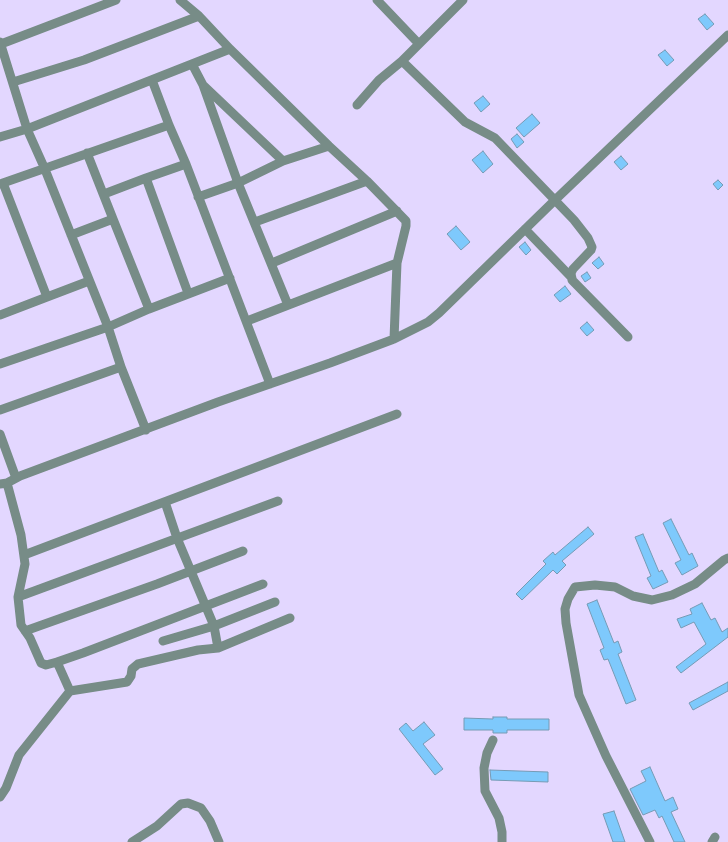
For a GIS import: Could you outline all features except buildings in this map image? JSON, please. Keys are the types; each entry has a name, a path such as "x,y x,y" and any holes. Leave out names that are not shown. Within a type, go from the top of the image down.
{"street":[{"path":"116,0 0,43 14,82 27,129 44,167 108,327 121,367 146,430"},
{"path":"180,0 199,16 230,49 329,146 368,181 397,211 406,224 397,263 394,338"},
{"path":"377,0 419,44"},
{"path":"357,105 379,80 402,61 463,0"},
{"path":"14,82 84,60 199,16"},
{"path":"263,584 83,653 46,665 41,663 30,638 22,625 18,597 25,564 24,555 21,535 4,484 16,478 218,402 330,363 394,338 428,322 440,313 555,200 728,35"},
{"path":"0,137 27,129 230,49"},
{"path":"402,61 465,122 495,138 574,220 588,238 592,246 591,250 573,268 572,278"},
{"path":"192,64 203,85 238,183 288,305"},
{"path":"152,80 247,321 270,384"},
{"path":"203,85 283,161"},
{"path":"47,297 1,183 169,125"},
{"path":"198,197 238,183 283,161 329,146"},
{"path":"87,153 149,309"},
{"path":"104,194 186,164"},
{"path":"146,178 188,293"},
{"path":"255,222 368,181"},
{"path":"272,263 397,211"},
{"path":"71,235 113,219"},
{"path":"525,229 628,337"},
{"path":"247,321 397,263"},
{"path":"0,364 108,327 188,293 230,278"},
{"path":"0,315 89,281"},
{"path":"0,410 121,367"},
{"path":"24,555 397,414"},
{"path":"0,434 16,478"},
{"path":"18,597 278,500"},
{"path":"165,502 177,538 214,626 218,648"},
{"path":"25,631 157,584 242,551"},
{"path":"650,842 606,756 579,695 566,623 565,610 568,599 575,587 595,584 615,587 633,596 652,600 672,595 695,584 728,558"},
{"path":"163,641 214,626 275,602"},
{"path":"0,797 6,788 19,755 70,691 127,682 131,676 132,669 138,664 186,653 218,648 290,618"},
{"path":"57,662 70,691"},
{"path":"493,740 487,753 484,768 485,791 499,818 502,832 502,842"},
{"path":"132,842 156,826 181,804 188,802 201,808 210,821 219,842"}]}
